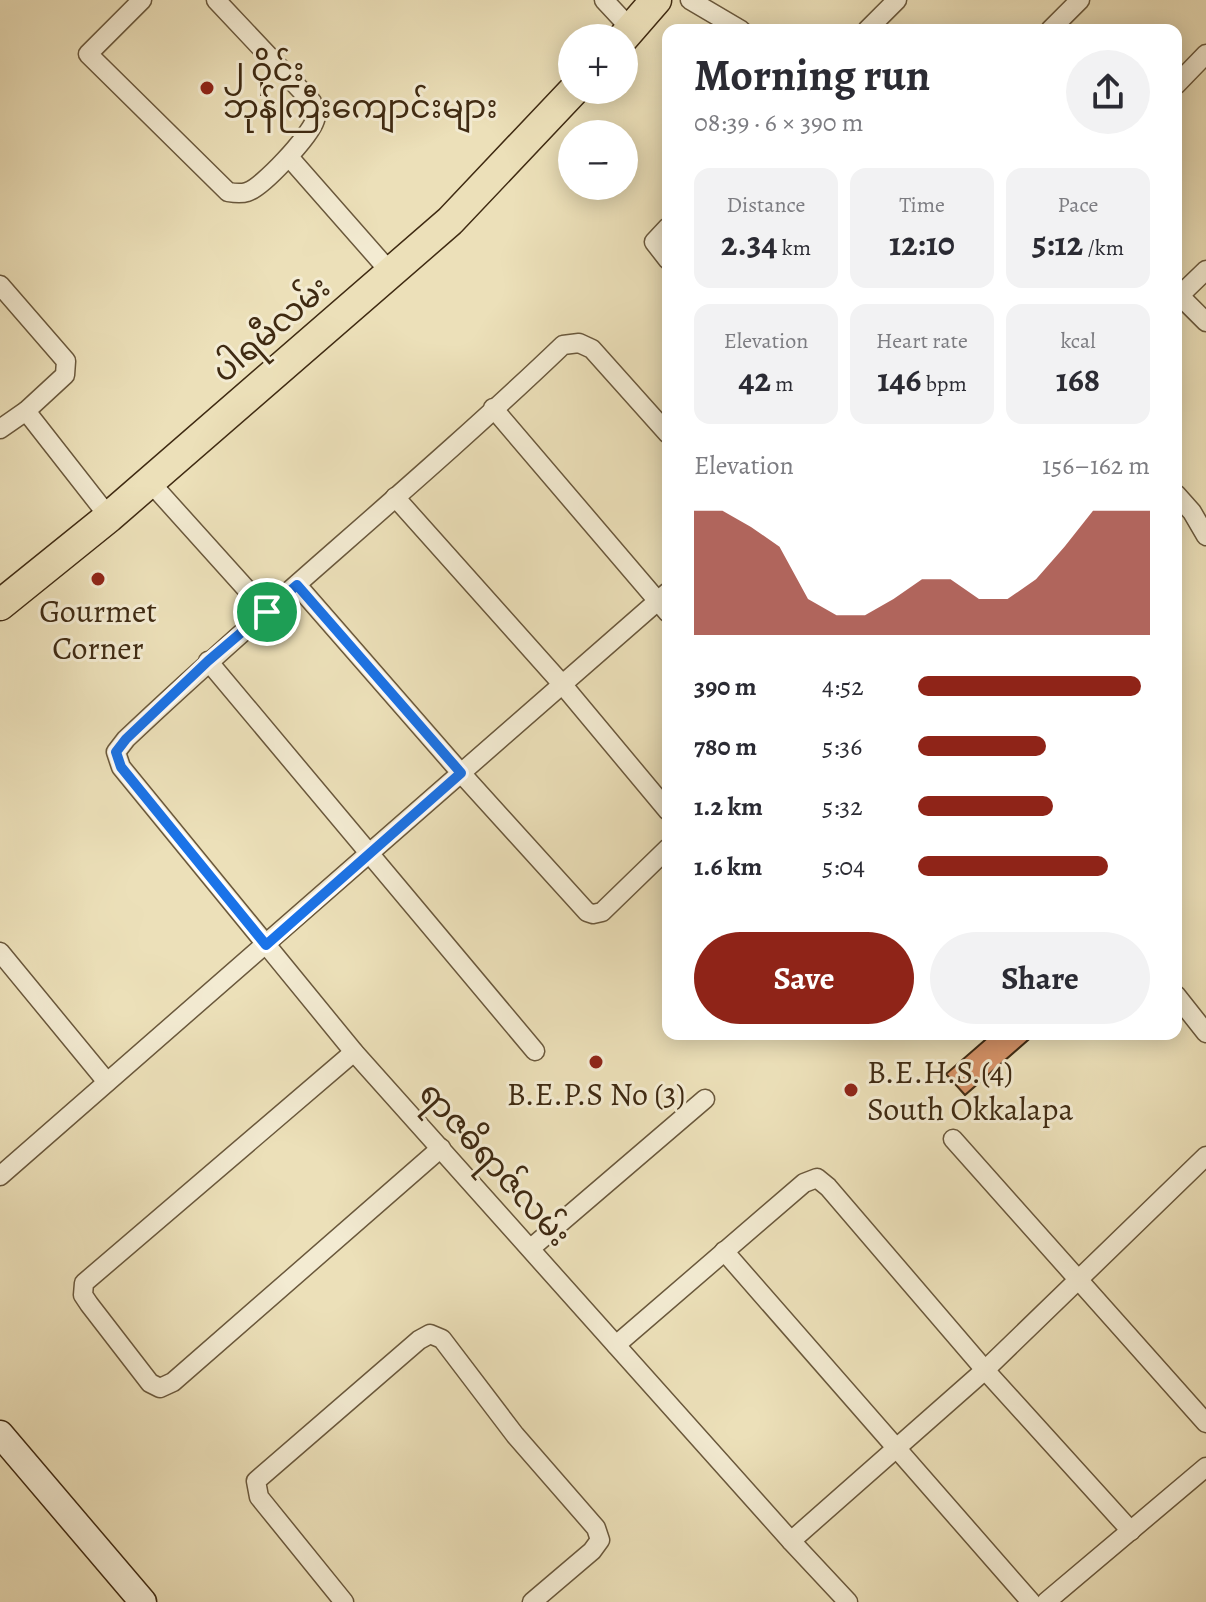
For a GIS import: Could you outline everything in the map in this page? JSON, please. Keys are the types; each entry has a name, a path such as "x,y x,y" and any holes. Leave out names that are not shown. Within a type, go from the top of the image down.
{"main road":[{"path":"636,24 656,0"},
{"name":"ပါရမီလမ်း","path":"0,605 109,517 450,221 561,104"},
{"path":"0,1434 143,1602"}],"street":[{"path":"142,0 88,54 228,192 250,192 289,157 315,120 316,111 312,102 216,0"},
{"path":"604,0 620,24"},
{"path":"690,0 731,24"},
{"path":"873,24 897,0"},
{"path":"1056,24 1080,0"},
{"path":"1182,79 1206,54"},
{"path":"289,157 391,273"},
{"path":"662,233 654,242 662,252"},
{"path":"1182,292 1206,270"},
{"path":"0,285 66,361 65,375 26,411 0,429"},
{"path":"1182,300 1206,322"},
{"path":"535,1051 208,661 267,612 563,345 579,343 592,349 662,427"},
{"path":"493,408 662,599"},
{"path":"26,411 109,517"},
{"path":"150,482 267,612"},
{"path":"395,497 562,684 662,804"},
{"path":"1182,501 1206,536"},
{"path":"297,585 587,912 602,912 662,854"},
{"path":"0,1149 7,1170 562,684 662,604"},
{"name":"ရာဇဓိရာဇ်လမ်း","path":"208,661 126,739 116,752 121,767 354,1052 848,1602"},
{"path":"0,952 107,1082"},
{"path":"1182,1003 1206,1033"},
{"path":"354,1052 84,1283 83,1295 150,1383 160,1388 173,1382 441,1148"},
{"path":"531,1248 705,1099"},
{"path":"953,1139 1206,1423"},
{"path":"791,1541 985,1370 1206,1156"},
{"path":"616,1345 804,1183 817,1178 1131,1531"},
{"path":"724,1251 1031,1602"},
{"path":"335,1599 259,1497 256,1481 419,1340 430,1334 442,1339 515,1435 596,1528 600,1540 592,1551 532,1602"},
{"path":"1046,1602 1206,1467"}],"building":[{"path":"985,1040 1028,1040 965,1095 946,1074"}],"place":[{"name":"၂ ဝိုင်း ဘုန်ကြီးကျောင်းများ","path":"207,88"},
{"name":"Gourmet Corner","path":"98,579"},
{"name":"B.E.P.S No (3)","path":"596,1062"},
{"name":"B.E.H.S.(4) South Okkalapa","path":"851,1090"}],"route":[{"path":"297,585 461,773 266,945 121,767 116,752 208,661 267,612 297,585"}]}
